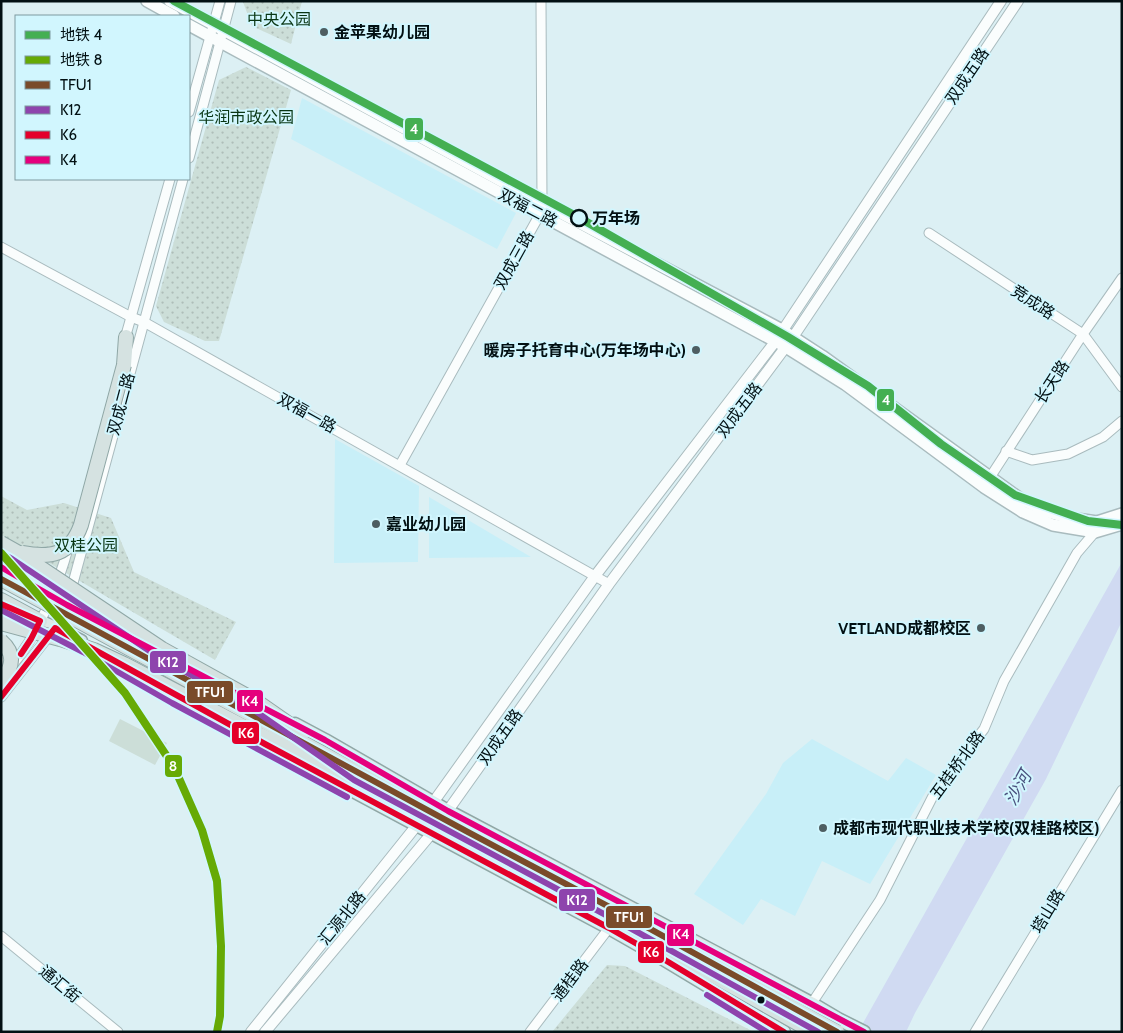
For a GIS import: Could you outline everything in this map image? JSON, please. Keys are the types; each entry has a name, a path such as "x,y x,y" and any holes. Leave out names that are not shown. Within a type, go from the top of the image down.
{"highway":[{"path":"17,552 45,556 54,554 69,546 75,540 81,525 124,366 126,337"},
{"path":"1,543 162,649 256,701 356,776"},
{"path":"1,579 813,1032"},
{"path":"1,588 356,776 837,1025"},
{"path":"1,600 40,621"},
{"path":"1,624 94,650 160,681 262,736 356,776"},
{"path":"1,641 10,651 12,663 8,674 1,682"}],"main road":[{"path":"148,1 172,15"},
{"name":"双福二路","path":"170,1 190,15"},
{"name":"双福二路","path":"190,15 217,34 541,208 782,330 822,356 1020,498 1045,511 1096,527 1122,514"},
{"name":"双福二路","path":"190,25 217,34"},
{"name":"双福二路","path":"541,208 786,347 845,384 984,487 1023,512 1053,525 1096,527 1122,524"},
{"path":"1,561 51,596"},
{"path":"1,567 51,596 325,740 448,811 811,1003 837,1025 864,1032"},
{"path":"1,604 55,628 241,731 609,928 784,1032"}],"street":[{"path":"190,154 217,34 220,1"},
{"path":"190,109 231,1"},
{"name":"双成三路","path":"400,465 541,208 541,1"},
{"name":"双成五路","path":"432,802 595,576 775,342 1001,1"},
{"name":"双成五路","path":"448,811 610,584 786,347 1018,1"},
{"name":"双成二路","path":"1,677 19,657 31,639 66,558 170,180"},
{"name":"双成二路","path":"1,697 55,628 67,604 183,180"},
{"name":"竞成路","path":"929,233 1083,334 1122,387"},
{"name":"双福一路","path":"1,247 131,317 144,322 610,584"},
{"name":"长天路","path":"984,487 1083,334 1122,278"},
{"path":"1006,451 1032,460 1068,454 1103,437 1122,421"},
{"name":"五桂桥北路","path":"798,1032 811,1003 880,900 935,792 984,728 1004,681 1077,553 1096,527"},
{"path":"1,663 31,639"},
{"name":"塔山路","path":"975,1032 1121,792"},
{"name":"汇源北路","path":"251,1032 417,825 432,802"},
{"name":"汇源北路","path":"265,1032 432,833 448,811"},
{"name":"通桂路","path":"530,1032 609,928"},
{"name":"通汇街","path":"1,936 118,1032"},
{"path":"806,1032 810,1030 822,1032"}],"shaded area":[{"path":"302,98 516,213 497,249 291,139"},
{"name":"嘉业幼儿园","path":"335,439 419,486 418,562 334,563"},
{"path":"429,497 531,557 429,558"},
{"name":"成都市现代职业技术学校(双桂路校区)","path":"812,739 888,781 906,758 936,775 870,884 822,861 795,916 761,899 743,925 694,894 766,794 783,763"}],"green space":[{"name":"中央公园","path":"302,1 291,44 252,26 243,2"},
{"name":"华润市政公园","path":"246,67 291,90 219,341 205,341 164,322 156,306 219,80"},
{"name":"双桂公园","path":"1,496 27,510 64,503 111,518 134,572 236,622 215,660 1,535"},
{"path":"120,719 167,743 155,765 109,741"},
{"path":"607,965 625,966 754,1032 552,1032"}],"water":[{"name":"沙河","path":"1122,562 1121,623 1046,779 906,1032 858,1032"}],"metro line":[{"name":"4","path":"174,1 578,217 788,337 868,386 941,444 1015,495 1088,521 1122,525"},
{"name":"8","path":"1,553 125,693 174,767 202,830 217,881 221,946 220,1016 217,1032"}],"transit line":[{"name":"K12","path":"1,553 157,656 251,708 354,780 630,928 818,1032"},
{"name":"K4","path":"1,567 67,605 325,740 448,811 864,1032"},
{"name":"TFU1","path":"1,579 634,920 837,1032"},
{"name":"K6","path":"1,604 40,621 21,654"},
{"name":"K12","path":"1,610 83,652 172,703 347,797"},
{"name":"K6","path":"1,697 55,628 265,744 609,928 784,1032"},
{"name":"K12","path":"707,995 767,1032"}],"place":[{"name":"金苹果幼儿园","path":"324,32"},
{"name":"万年场","path":"579,218"},
{"name":"暖房子托育中心(万年场中心)","path":"696,350"},
{"name":"嘉业幼儿园","path":"376,524"},
{"name":"VETLAND成都校区","path":"981,628"},
{"name":"成都市现代职业技术学校(双桂路校区)","path":"823,828"}]}
